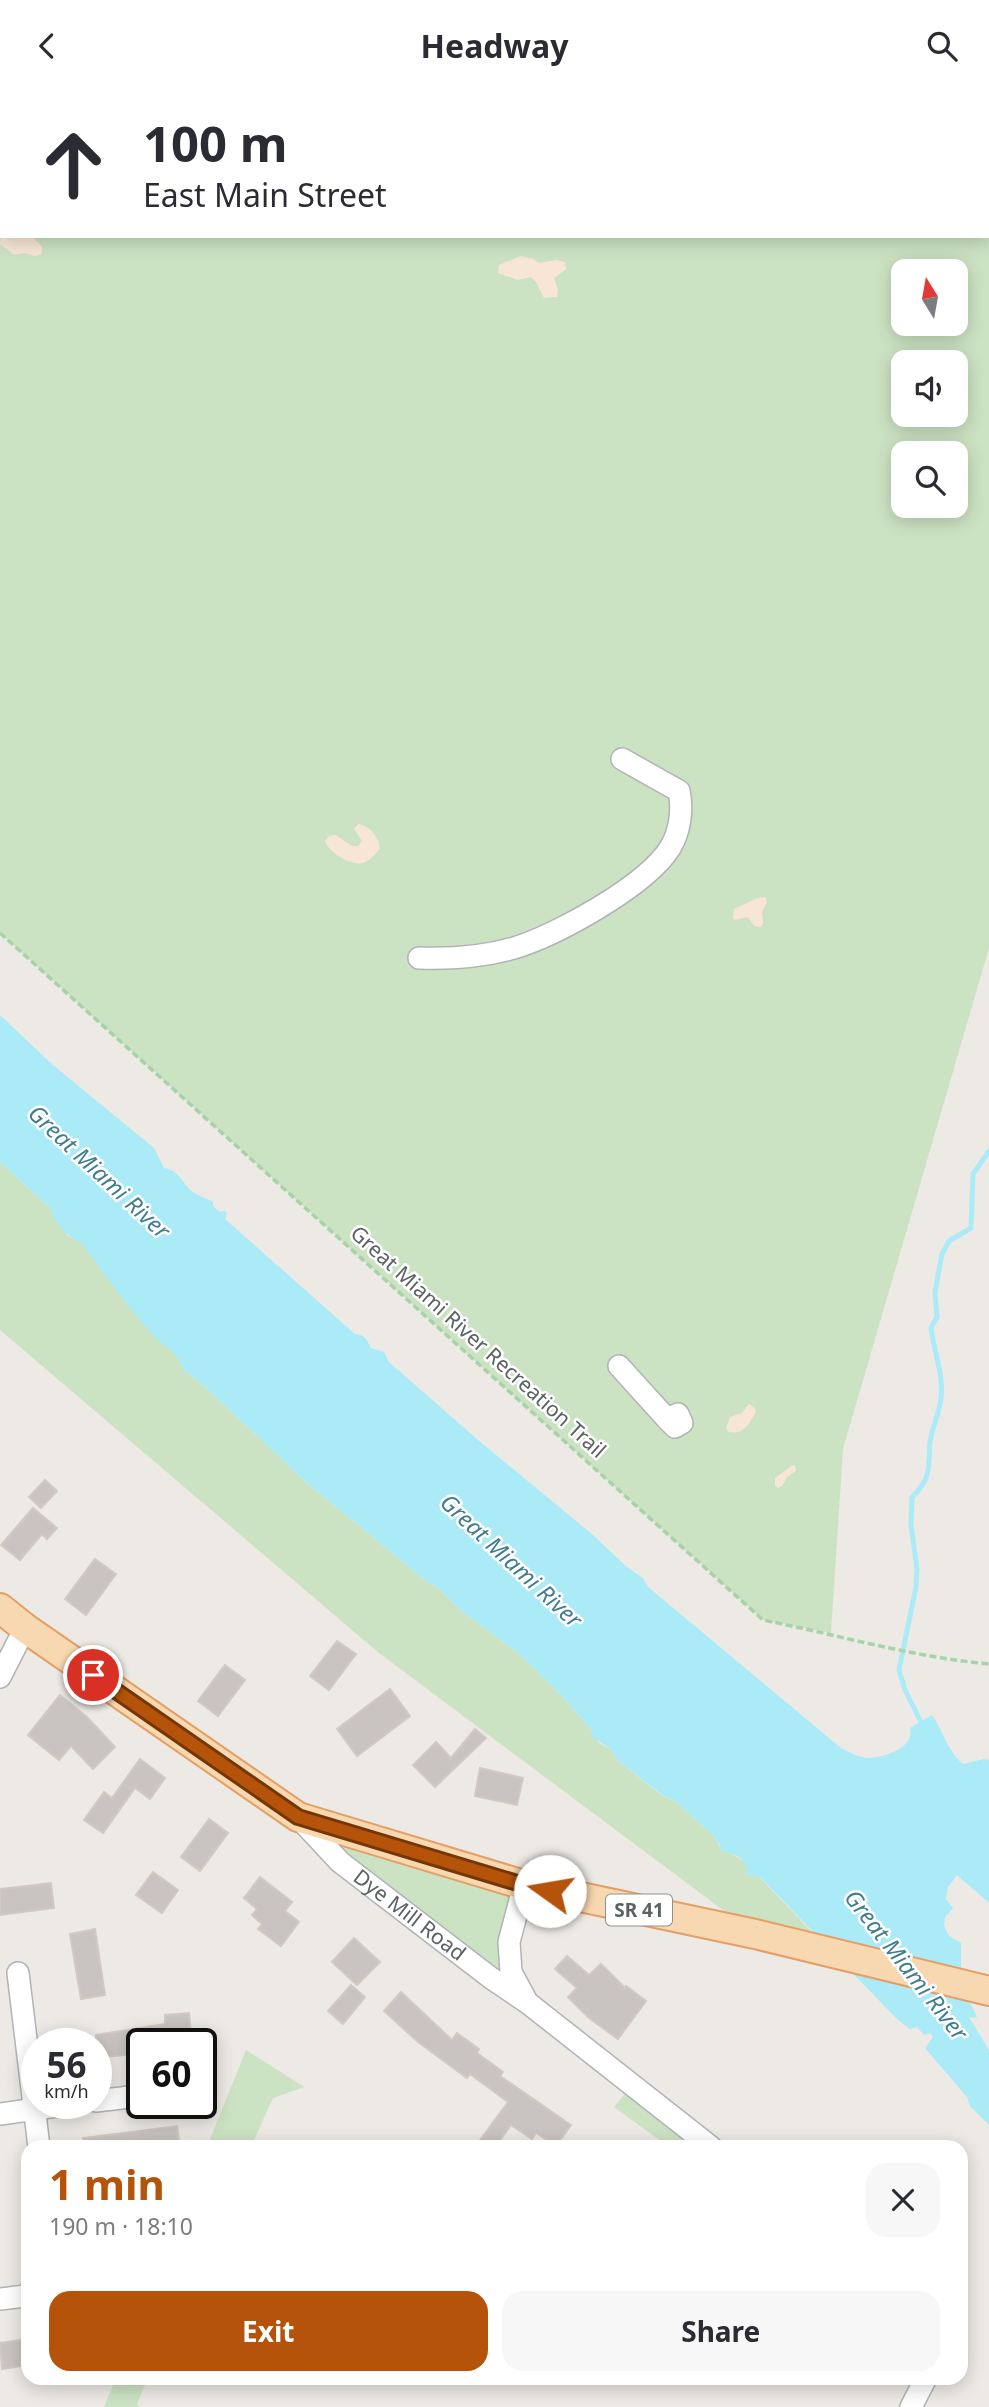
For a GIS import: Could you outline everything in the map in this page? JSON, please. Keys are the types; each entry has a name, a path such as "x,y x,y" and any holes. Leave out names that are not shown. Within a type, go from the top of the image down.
{"main road":[{"name":"SR 41","path":"0,1608 298,1817 524,1885 755,1934 989,1991"}],"street":[{"path":"419,958 450,959 482,955 534,941 587,913 642,878 671,847 680,818 679,791 622,759"},
{"path":"619,1366 667,1419"},
{"path":"0,1677 25,1628"},
{"name":"Dye Mill Road","path":"298,1817 340,1862 491,1978 528,2003 702,2140"},
{"name":"Dye Mill Road","path":"524,1885 509,1942 511,1972 528,2003"},
{"path":"18,1973 24,2028"},
{"path":"0,2113 21,2111"},
{"path":"35,2119 37,2140"},
{"path":"0,2299 21,2296"},
{"path":"911,2407 922,2385"}],"path":[{"name":"Great Miami River Recreation Trail","path":"0,933 763,1620 943,1660 989,1664"}],"green space":[{"path":"0,238 989,238 989,948 843,1449 831,1633 763,1620 0,933"},
{"path":"0,1162 51,1209 68,1236 82,1243 146,1327 172,1349 185,1371 308,1484 431,1585 436,1586 460,1610 518,1653 565,1699 599,1743 612,1750 617,1760 661,1795 675,1801 715,1837 719,1846 745,1862 832,1953 755,1934 379,1653 0,1330"},
{"path":"298,1817 524,1885 509,1942 528,2003"},
{"path":"246,2050 304,2087 273,2098 254,2140 210,2140"},
{"path":"632,2085 702,2140 659,2140 614,2107"},
{"path":"113,2385 145,2385 137,2404 140,2407 104,2407"}],"sand":[{"path":"1,238 34,238 42,247 42,254 14,255 0,244"},
{"path":"521,256 539,263 556,260 565,262 566,269 554,278 557,297 544,298 531,277 518,280 498,273 499,265"},
{"path":"358,824 373,832 380,848 363,863 346,860 335,854 325,841 329,836 336,835 352,846 358,846 362,841 354,829"},
{"path":"765,897 767,902 762,912 761,927 754,926 748,917 735,920 733,918 734,909"},
{"path":"749,1404 756,1412 748,1424 739,1432 729,1432 726,1428 730,1417 742,1413"},
{"path":"793,1465 796,1471 778,1488 775,1478"}],"water":[{"name":"Great Miami River","path":"0,1015 53,1065 154,1148 164,1168 178,1175 192,1191 213,1202 213,1206 220,1212 225,1211 225,1219 355,1334 365,1338 371,1348 384,1352 389,1362 478,1440 841,1748 866,1758 890,1753 908,1741 910,1728 932,1715 963,1764 989,1760 989,1903 957,1875 948,1887 946,1899 953,1908 945,1917 944,1926 949,1936 961,1943 961,1996 973,2008 977,2018 969,2017 989,2050 989,2125 970,2106 967,2097 925,2048 933,2037 930,2033 924,2035 917,2027 910,2029 897,2019 760,1877 746,1875 746,1865 740,1858 723,1852 715,1837 675,1801 662,1795 617,1760 612,1750 592,1737 592,1731 565,1699 518,1653 460,1610 436,1586 431,1585 308,1484 185,1371 172,1350 140,1320 82,1244 62,1230 51,1209 0,1162"}],"building":[{"path":"45,1480 57,1491 41,1508 29,1497"},
{"path":"33,1508 57,1528 47,1539 42,1534 20,1560 1,1545"},
{"path":"95,1559 116,1574 86,1615 65,1599"},
{"path":"337,1641 356,1654 329,1690 310,1676"},
{"path":"225,1665 245,1680 218,1716 198,1701"},
{"path":"390,1689 410,1716 357,1756 337,1729"},
{"path":"60,1695 87,1717 115,1747 93,1769 71,1746 59,1760 28,1735"},
{"path":"475,1729 486,1738 435,1787 413,1765 436,1742 451,1758"},
{"path":"140,1759 165,1778 150,1799 135,1788 103,1833 84,1820 104,1792 112,1798"},
{"path":"480,1768 523,1778 517,1805 475,1796"},
{"path":"209,1819 228,1833 200,1871 181,1857"},
{"path":"153,1872 178,1890 162,1913 136,1895"},
{"path":"260,1877 292,1902 285,1911 299,1922 281,1946 258,1929 262,1924 252,1915 257,1909 244,1898"},
{"path":"51,1883 54,1908 0,1915 0,1889"},
{"path":"95,1929 105,1995 81,1999 70,1934"},
{"path":"354,1938 380,1962 357,1985 332,1962"},
{"path":"567,1956 589,1975 601,1964 625,1988 626,1986 646,2001 618,2039 589,2018 568,1997 577,1988 555,1969"},
{"path":"351,1985 365,1997 343,2024 328,2011"},
{"path":"401,1992 452,2040 457,2033 479,2049 477,2053 503,2072 500,2076 571,2125 560,2140 547,2140 536,2133 532,2139 511,2125 500,2140 480,2140 508,2102 470,2074 467,2078 418,2042 384,2011"},
{"path":"189,2013 190,2028 140,2028 165,2024 165,2015"},
{"path":"126,2030 126,2055 112,2056 112,2032"},
{"path":"177,2126 179,2140 83,2140"},
{"path":"21,2340 21,2366 2,2369 0,2343"}],"waterway":[{"path":"923,1726 905,1690 899,1670 916,1587 917,1569 911,1525 912,1497 923,1484 928,1472 930,1442 942,1390 931,1328 937,1317 935,1292 942,1254 949,1241 971,1228 973,1174 989,1151"}],"route":[{"path":"93,1675 298,1817 550,1891"}]}
